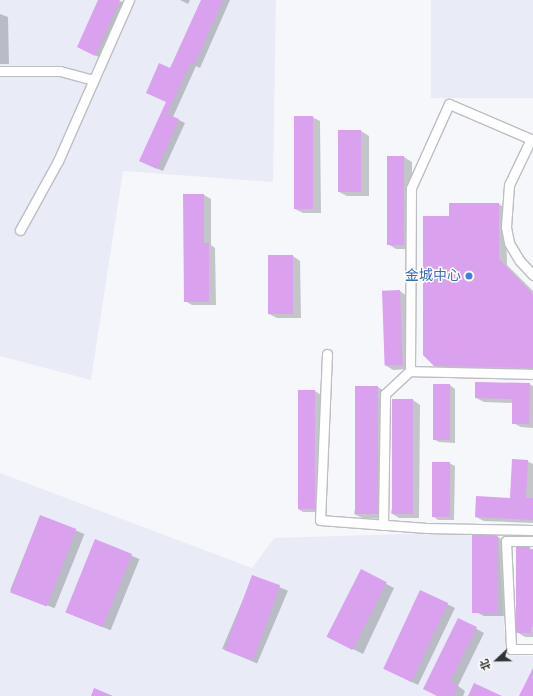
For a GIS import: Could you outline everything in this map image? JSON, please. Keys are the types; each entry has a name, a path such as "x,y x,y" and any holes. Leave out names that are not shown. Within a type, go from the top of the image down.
{"street":[{"path":"20,230 58,161 129,0"},
{"path":"0,72 60,71 93,80"},
{"path":"410,371 411,188 449,104 532,140 509,185 506,227 509,243 520,261 533,275"},
{"path":"327,354 320,520 427,528 533,530"},
{"path":"383,525 385,394 410,371 533,374"},
{"path":"533,540 506,541 511,649 533,649"}],"shaded area":[{"path":"0,0 276,0 273,182 123,171 91,380 0,356"},
{"path":"431,0 533,0 533,98 431,98"},
{"path":"0,473 252,568 274,538 498,531 506,655 533,656 533,696 0,696"}],"building":[{"path":"98,0 120,0 95,56 77,47"},
{"path":"201,0 223,0 194,65 190,64 167,114 179,119 157,169 139,161 166,102 146,93 159,63 170,68"},
{"path":"294,116 313,116 313,209 294,209"},
{"path":"338,130 361,130 361,192 338,192"},
{"path":"387,156 404,156 404,245 387,245"},
{"path":"183,194 204,194 204,243 209,243 209,302 184,302"},
{"name":"金城中心","path":"449,203 499,203 499,259 533,294 533,368 434,366 423,355 423,216 449,216"},
{"path":"268,255 293,255 293,314 268,314"},
{"path":"400,290 403,365 385,366 382,291"},
{"path":"475,382 530,383 529,424 512,424 512,399 475,398"},
{"path":"433,384 450,384 450,440 433,440"},
{"path":"355,386 378,386 378,514 355,514"},
{"path":"298,390 315,390 315,509 298,509"},
{"path":"392,399 413,399 413,514 392,514"},
{"path":"512,459 528,460 526,498 533,498 533,520 475,517 476,496 510,498"},
{"path":"432,462 450,462 450,517 432,517"},
{"path":"40,515 76,529 47,606 10,592"},
{"path":"472,535 497,535 497,613 472,613"},
{"path":"95,539 132,554 102,627 65,612"},
{"path":"516,547 530,547 530,549 533,549 533,627 531,627 531,633 516,633"},
{"path":"361,569 387,582 352,650 326,637"},
{"path":"252,575 280,585 253,660 225,650"},
{"path":"420,590 448,603 411,682 383,669"},
{"path":"458,618 477,627 450,682 458,686 453,696 437,696 423,689"},
{"path":"533,668 533,696 519,696"},
{"path":"474,683 502,696 468,696"},
{"path":"94,688 113,696 91,696"}],"place":[{"name":"金城中心","path":"469,276"}]}
